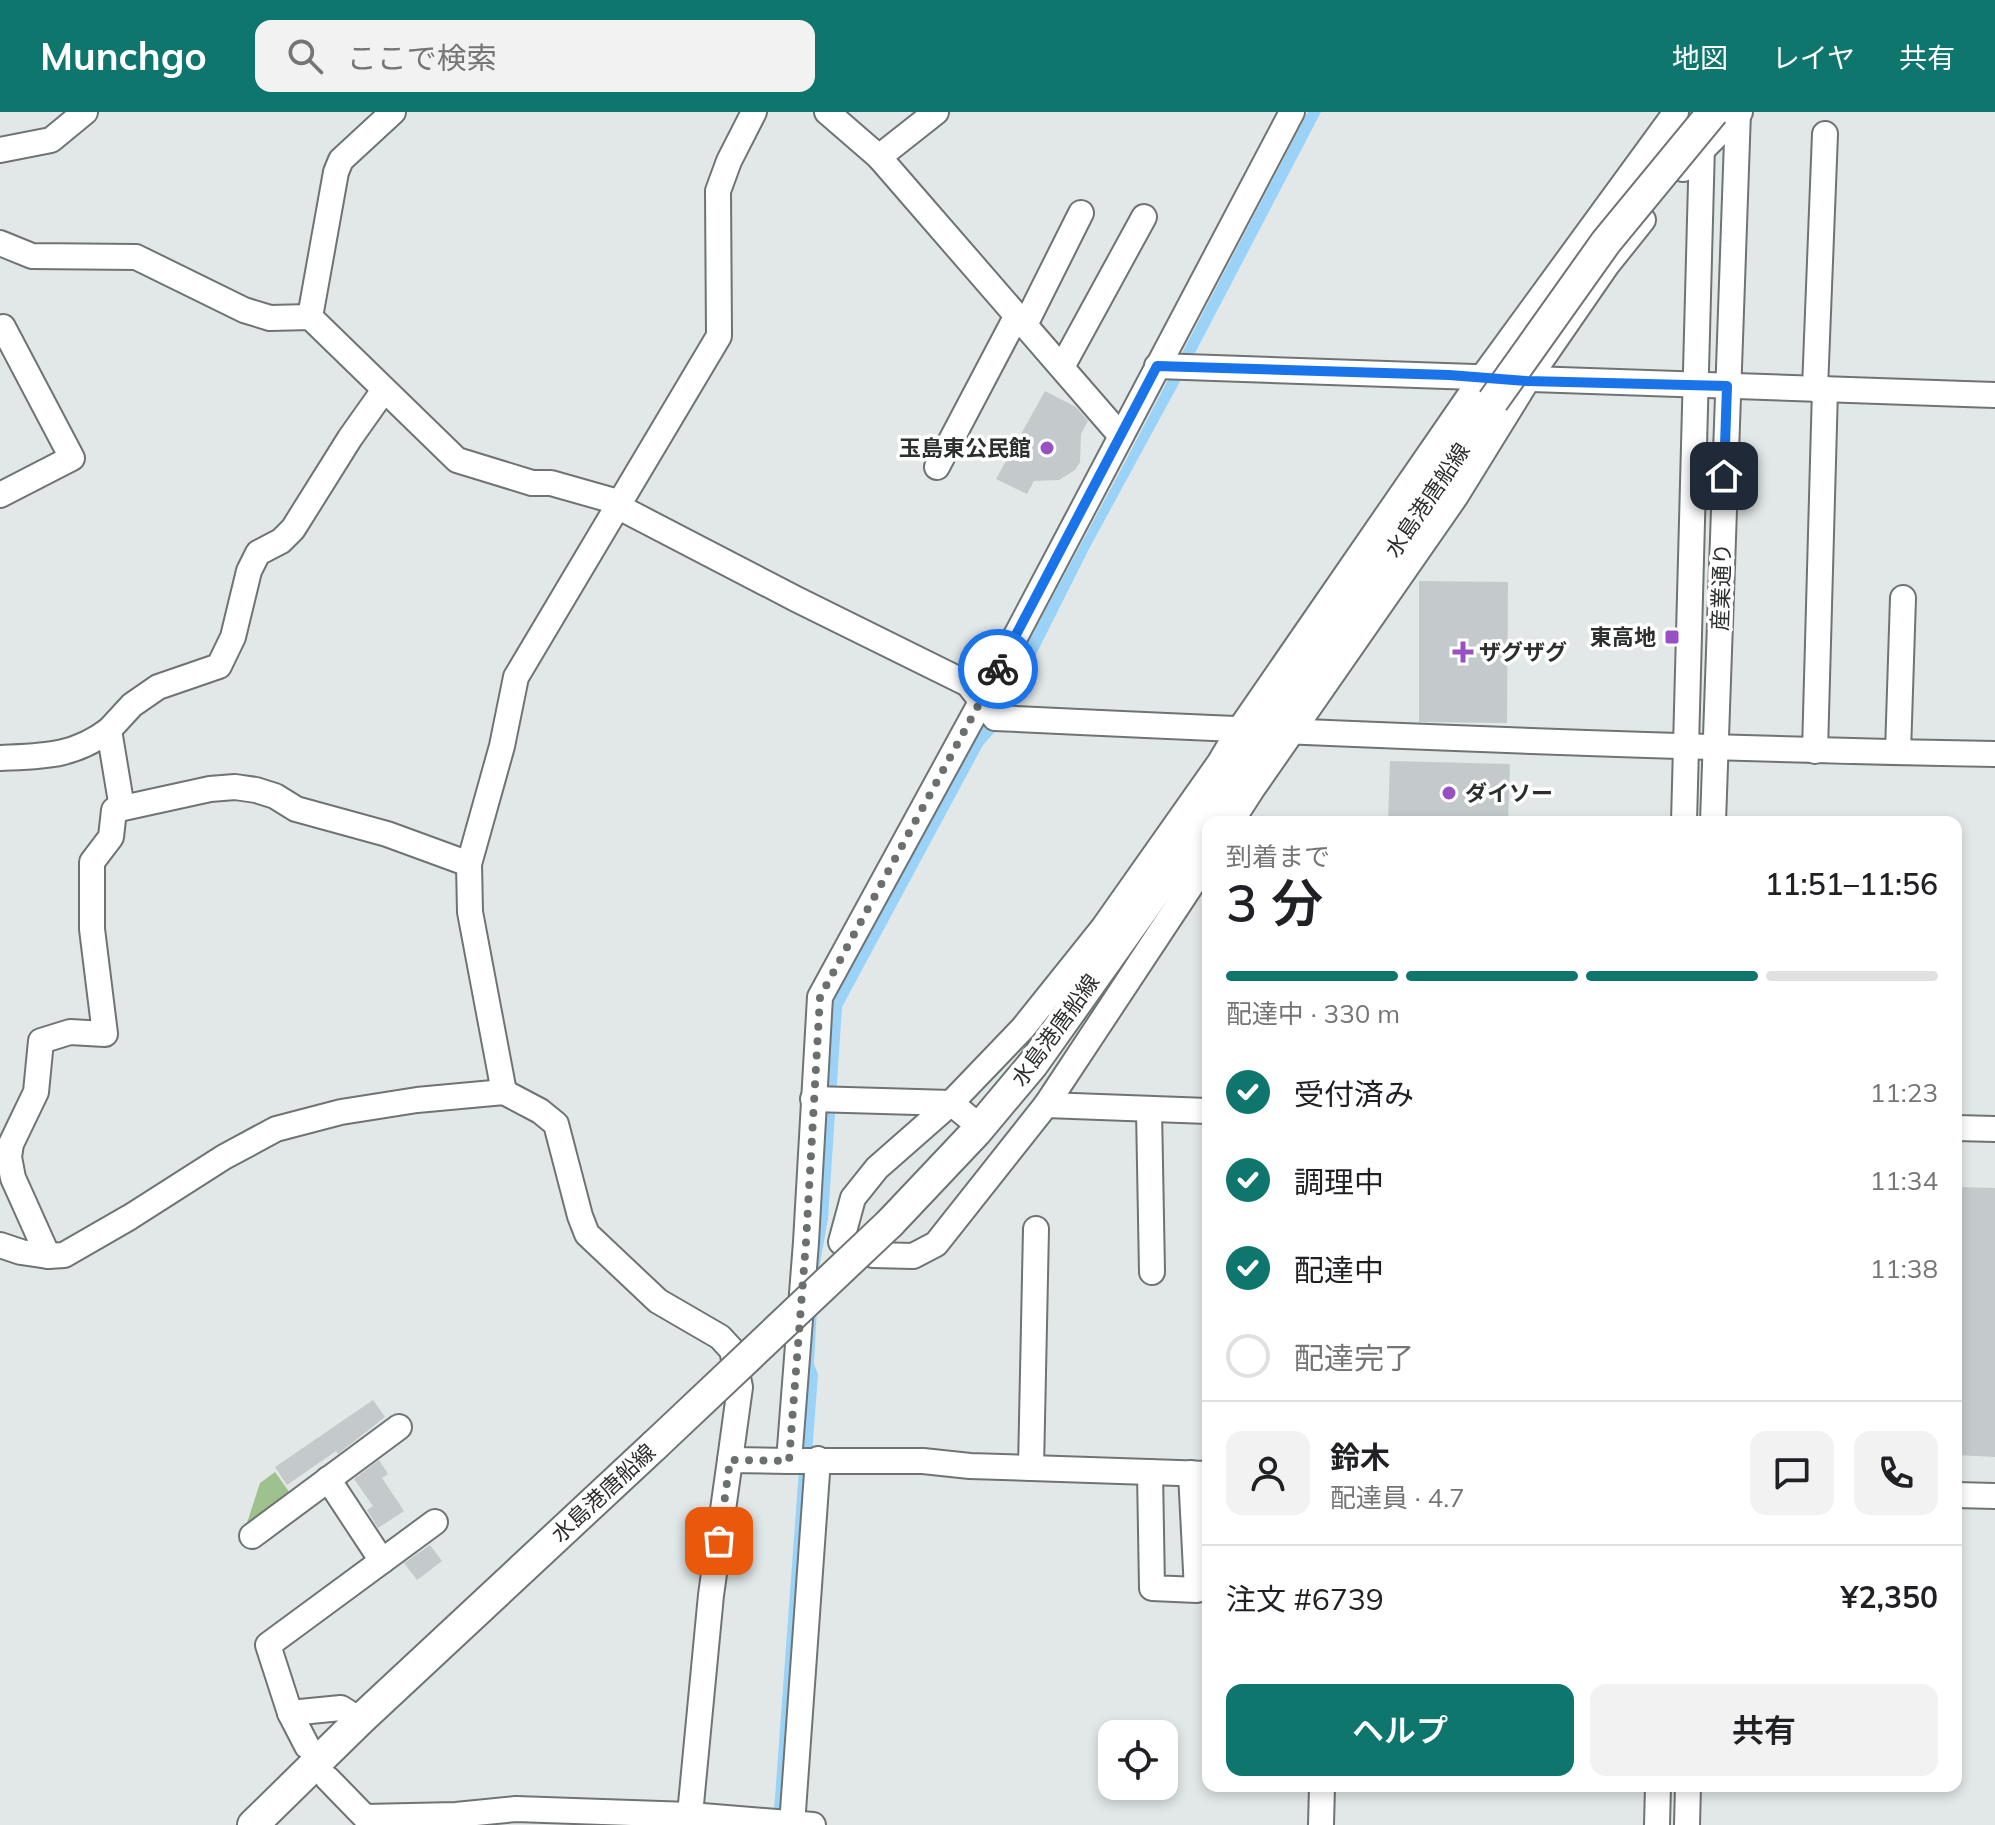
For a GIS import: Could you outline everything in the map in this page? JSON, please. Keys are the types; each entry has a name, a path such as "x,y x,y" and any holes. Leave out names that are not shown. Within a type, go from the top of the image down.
{"main road":[{"name":"水島港唐船線","path":"1207,816 1267,731 1487,390 1606,242 1732,113"},
{"name":"水島港唐船線","path":"253,1825 360,1720 890,1223 976,1132 1033,1064 1202,824"}],"street":[{"path":"0,150 51,140 85,112"},
{"path":"310,317 336,172 341,160 393,112"},
{"path":"504,1092 470,912 469,864 502,746 516,677 719,336 718,191 729,161 754,112"},
{"path":"827,112 879,157 1121,436"},
{"path":"879,157 936,112"},
{"path":"789,1461 820,997 981,702 1292,112"},
{"path":"1487,390 1676,112"},
{"name":"産業通り","path":"1684,816 1694,385 1705,112"},
{"path":"1233,816 1267,731 1456,496 1527,381 1658,196 1732,113"},
{"name":"産業通り","path":"1713,816 1732,113"},
{"path":"1815,751 1825,134"},
{"path":"937,467 1081,213"},
{"path":"1062,367 1144,217"},
{"path":"0,243 32,256 136,257 244,310 270,318 310,317 457,460 532,483 551,483 611,500 796,599 968,684 995,718 1815,751 1995,754"},
{"path":"0,328 3,327 72,458 0,495"},
{"path":"1157,366 1449,375 1487,390 1527,381 1995,395"},
{"path":"0,758 50,756 79,749 109,730 132,705 158,687 219,666 233,637 249,571 258,553 281,541 293,529 384,390"},
{"path":"1898,752 1903,598"},
{"path":"109,730 122,808"},
{"path":"841,1242 853,1198 877,1168 959,1110 1103,928 1220,762 1267,731"},
{"path":"48,1256 10,1167 11,1144 36,1092 41,1041 70,1032 105,1034 92,929 92,862 111,837 114,810 210,789 235,787 256,790 275,796 296,809 387,834 469,864"},
{"path":"806,1242 841,1242 873,1255 913,1256 936,1244 1002,1146 1046,1105 1202,869"},
{"path":"0,1245 21,1252 64,1255 224,1157 276,1129 341,1112 417,1100 504,1092 540,1111 556,1124 587,1234 658,1301 720,1337 732,1350 740,1387 711,1595 690,1820"},
{"path":"813,1099 959,1110"},
{"path":"1046,1105 1202,1111"},
{"path":"1149,1110 1152,1272"},
{"path":"1962,1128 1995,1129"},
{"path":"1031,1468 1036,1229"},
{"path":"252,1536 399,1427"},
{"path":"792,1825 818,1459"},
{"path":"730,1460 923,1461 970,1466 1150,1472 1200,1474 1197,1590 1152,1588 1150,1472"},
{"path":"328,1479 382,1561"},
{"path":"1962,1495 1995,1496"},
{"path":"307,1746 290,1713 268,1645 435,1522"},
{"path":"290,1713 341,1708 360,1720"},
{"path":"328,1779 365,1821 516,1809 567,1818 813,1825"},
{"path":"1321,1825 1322,1792"},
{"path":"1657,1825 1658,1792"},
{"path":"1687,1825 1688,1792"}],"green space":[{"path":"275,1472 290,1493 246,1526 260,1483"}],"water":[{"path":"1308,112 1321,112 1090,547 1000,726 983,745 842,1007 828,1219 819,1269 814,1364 818,1374 784,1825 773,1825 799,1469 805,1451 800,1444 823,1108 828,1091 830,1006 1125,462"}],"building":[{"name":"玉島東公民館","path":"1045,391 1076,407 1088,421 1081,434 1080,462 1075,470 1059,480 1034,481 1027,494 996,479"},
{"name":"ザグザグ","path":"1419,581 1508,582 1507,723 1419,722"},
{"name":"ダイソー","path":"1390,761 1510,764 1508,816 1388,816"},
{"path":"1962,1187 1995,1188 1995,1457 1962,1455"},
{"path":"373,1400 385,1417 338,1454 336,1451 287,1485 275,1467"},
{"path":"379,1460 388,1474 382,1478 404,1511 378,1528 367,1510 373,1506 354,1479"},
{"path":"430,1545 442,1561 417,1580 404,1563"}],"way so far":[{"path":"719,1541 730,1460 789,1461 820,997 998,669"}],"place":[{"name":"玉島東公民館","path":"1047,448"},
{"name":"東高地","path":"1672,637"},
{"name":"ザグザグ","path":"1463,652"},
{"name":"ダイソー","path":"1449,793"}],"route":[{"path":"998,669 1157,366 1727,386 1724,476"}]}
